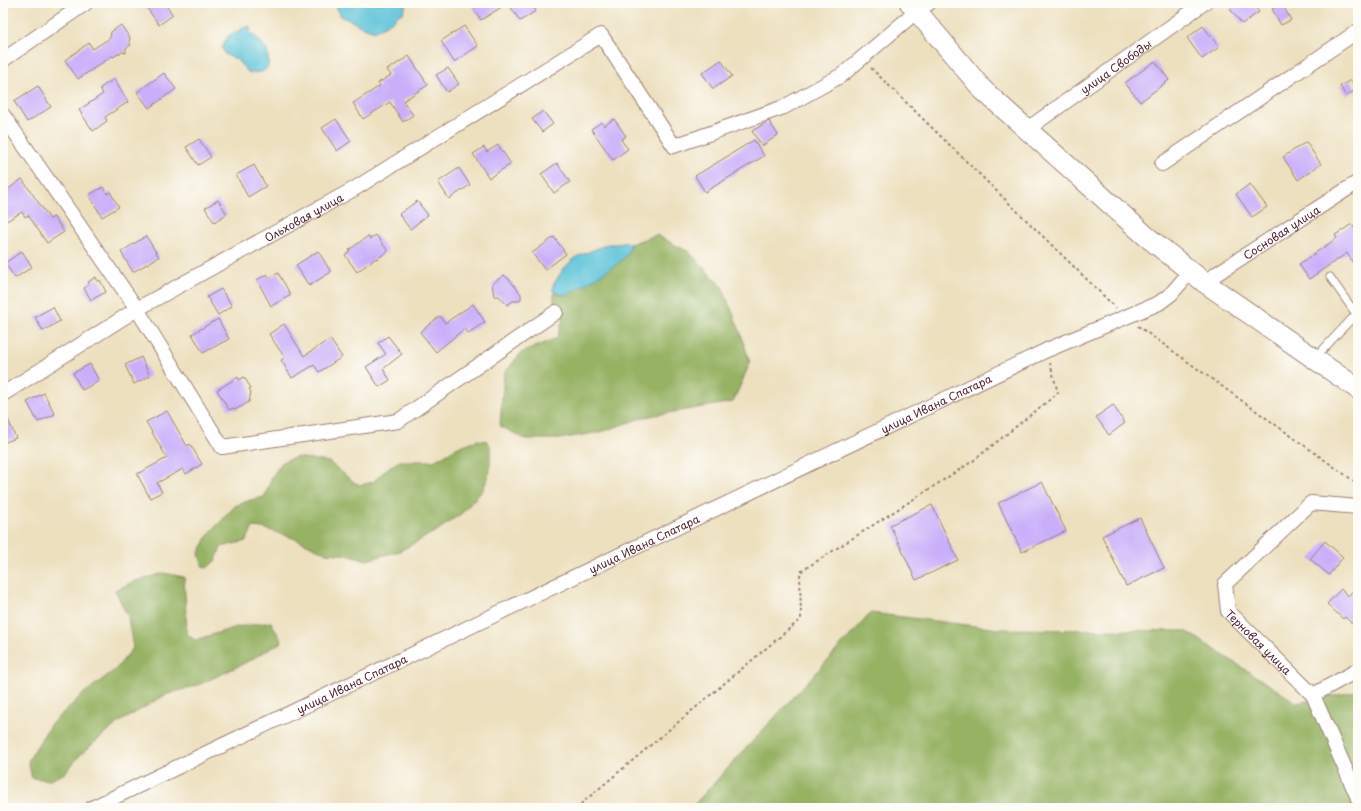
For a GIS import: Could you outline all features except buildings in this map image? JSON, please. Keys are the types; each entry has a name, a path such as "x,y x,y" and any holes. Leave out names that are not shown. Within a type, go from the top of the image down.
{"main road":[{"path":"919,6 983,90 1146,236 1197,277 1358,389"}],"street":[{"path":"3,60 86,3"},
{"name":"улица Свободы","path":"1026,130 1204,3"},
{"path":"862,59 919,6"},
{"path":"1162,164 1358,31"},
{"name":"Ольховая улица","path":"3,394 137,309 354,189 601,35 674,146 784,106 842,75 862,59"},
{"path":"3,115 137,309 222,447 398,421 556,312"},
{"name":"Сосновая улица","path":"1197,277 1358,182"},
{"name":"улица Ивана Спатара","path":"92,808 1046,350 1159,303 1197,277"},
{"name":"Терновая улица","path":"1358,507 1311,503 1225,584 1228,611 1312,695 1358,798"},
{"path":"1312,695 1358,670"}],"lane":[{"path":"1314,359 1356,314 1330,277"}],"path":[{"path":"862,59 1126,318 1358,484"},
{"path":"576,808 801,619 800,572 973,461 1058,393 1046,350"}],"green space":[{"path":"656,235 689,252 722,287 740,331 750,363 733,402 644,417 601,432 559,439 525,439 500,426 504,374 521,353 557,338 563,319 554,300 554,293 565,295 630,248 630,244"},
{"path":"477,440 487,441 490,446 490,471 483,490 462,513 438,530 400,551 366,560 351,555 326,553 296,539 263,528 253,527 246,541 221,547 216,560 207,568 203,567 199,553 209,534 235,506 250,500 264,497 272,477 282,462 297,457 329,462 355,483 361,485 373,482 389,467 400,461 434,461 458,447"},
{"path":"164,573 184,577 187,634 195,640 237,627 271,622 282,642 243,664 198,685 165,695 118,723 81,754 65,773 50,780 32,778 28,761 50,725 83,694 116,669 133,648 128,617 115,590 133,582"},
{"path":"871,613 999,629 1186,631 1297,703 1358,691 1358,808 691,808"}],"water":[{"path":"336,3 407,3 403,13 397,16 393,21 375,31 360,26 341,16"},
{"path":"250,26 250,32 265,46 267,50 268,67 262,72 249,73 236,59 226,55 222,48 228,36"},
{"path":"627,242 630,246 625,257 605,272 565,295 558,294 553,291 553,285 564,268 576,257 608,244"}]}
